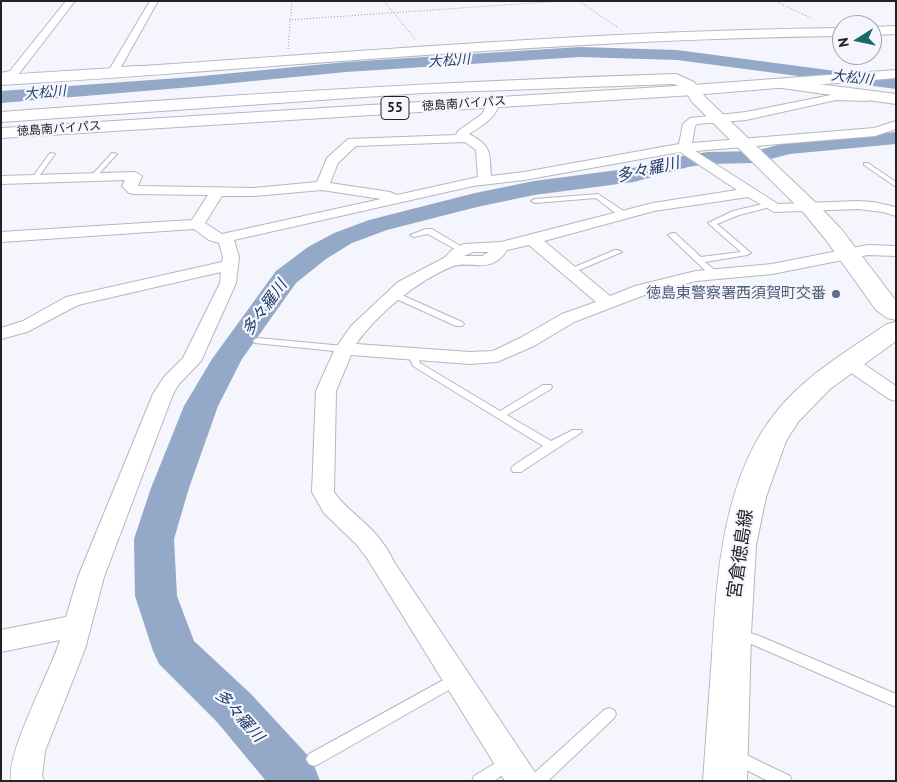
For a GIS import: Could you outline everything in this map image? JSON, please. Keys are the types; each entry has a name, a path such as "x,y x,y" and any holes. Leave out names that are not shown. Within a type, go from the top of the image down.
{"main road":[{"path":"882,31 896,30"},
{"path":"1,80 172,70 362,54 754,33 832,32"},
{"name":"徳島南バイパス","path":"1,133 494,102 893,71"},
{"name":"徳島南バイパス","path":"1,127 784,84 893,71"},
{"path":"1,117 222,100 472,85 676,79 691,88 699,100 810,208 848,253 885,305 896,313"},
{"path":"784,84 896,99"},
{"name":"宮倉徳島線","path":"725,768 739,545 750,496 771,441 788,416 820,383 896,329"}],"street":[{"path":"1,76 14,72 71,1"},
{"path":"154,1 114,70 171,68 172,70"},
{"path":"691,153 689,124 691,122 720,119 836,97 872,97"},
{"path":"466,138 462,134 480,121 492,109 494,102"},
{"path":"226,240 229,236 485,180 691,153 743,142 875,132 896,125"},
{"path":"322,186 332,161 353,142 466,138 474,141 484,152 485,180"},
{"path":"691,153 767,205 784,209 851,205 893,209"},
{"path":"1,180 135,176 129,186 134,190 270,191 322,186 402,198"},
{"path":"196,224 217,192"},
{"path":"523,781 376,553 365,538 332,507 323,492 322,470 326,391 344,348 357,330 418,277 456,256 480,246 500,247 622,214 675,203 749,193"},
{"path":"1,237 196,224 214,237 226,240"},
{"path":"532,239 608,303"},
{"path":"28,781 26,776 30,751 71,649 91,577 164,394 171,381 191,361 228,283 231,257 226,240"},
{"path":"344,348 412,355 470,358 497,356 527,342 568,318 649,288 714,274 772,269 868,250 896,252"},
{"path":"1,334 27,326 55,308 72,301 231,265"},
{"path":"848,362 896,395"},
{"path":"1,641 77,626"}],"lane":[{"path":"35,178 52,154"},
{"path":"93,177 114,154"},
{"path":"866,164 896,185"},
{"path":"535,201 598,196 622,214"},
{"path":"699,260 747,253 712,223 736,212 767,205"},
{"path":"414,235 429,231 456,256"},
{"path":"672,235 714,274"},
{"path":"569,270 618,252"},
{"path":"395,295 459,324"},
{"path":"258,341 344,348"},
{"path":"412,355 416,364 551,446"},
{"path":"500,415 547,387"},
{"path":"517,469 551,446 577,432"},
{"path":"732,634 752,639 896,701"},
{"path":"314,759 456,678"},
{"path":"537,781 609,714"},
{"path":"725,768 743,759 784,781"},
{"path":"480,781 510,762"}],"path":[{"path":"288,52 289,20 292,1"},
{"path":"384,1 420,44"},
{"path":"289,20 561,1"},
{"path":"775,1 815,20"}],"waterway":[{"name":"大松川","path":"1,97 192,82 346,67 580,52 677,55 896,84"},
{"name":"多々羅川","path":"295,781 294,776 234,708 175,651 156,596 154,539 170,488 201,406 227,359 286,277 317,253 343,238 378,225 475,200 534,188 634,175 687,161 708,158 755,157 789,148 896,138"}],"place":[{"name":"徳島東警察署西須賀町交番","path":"836,294"}]}
